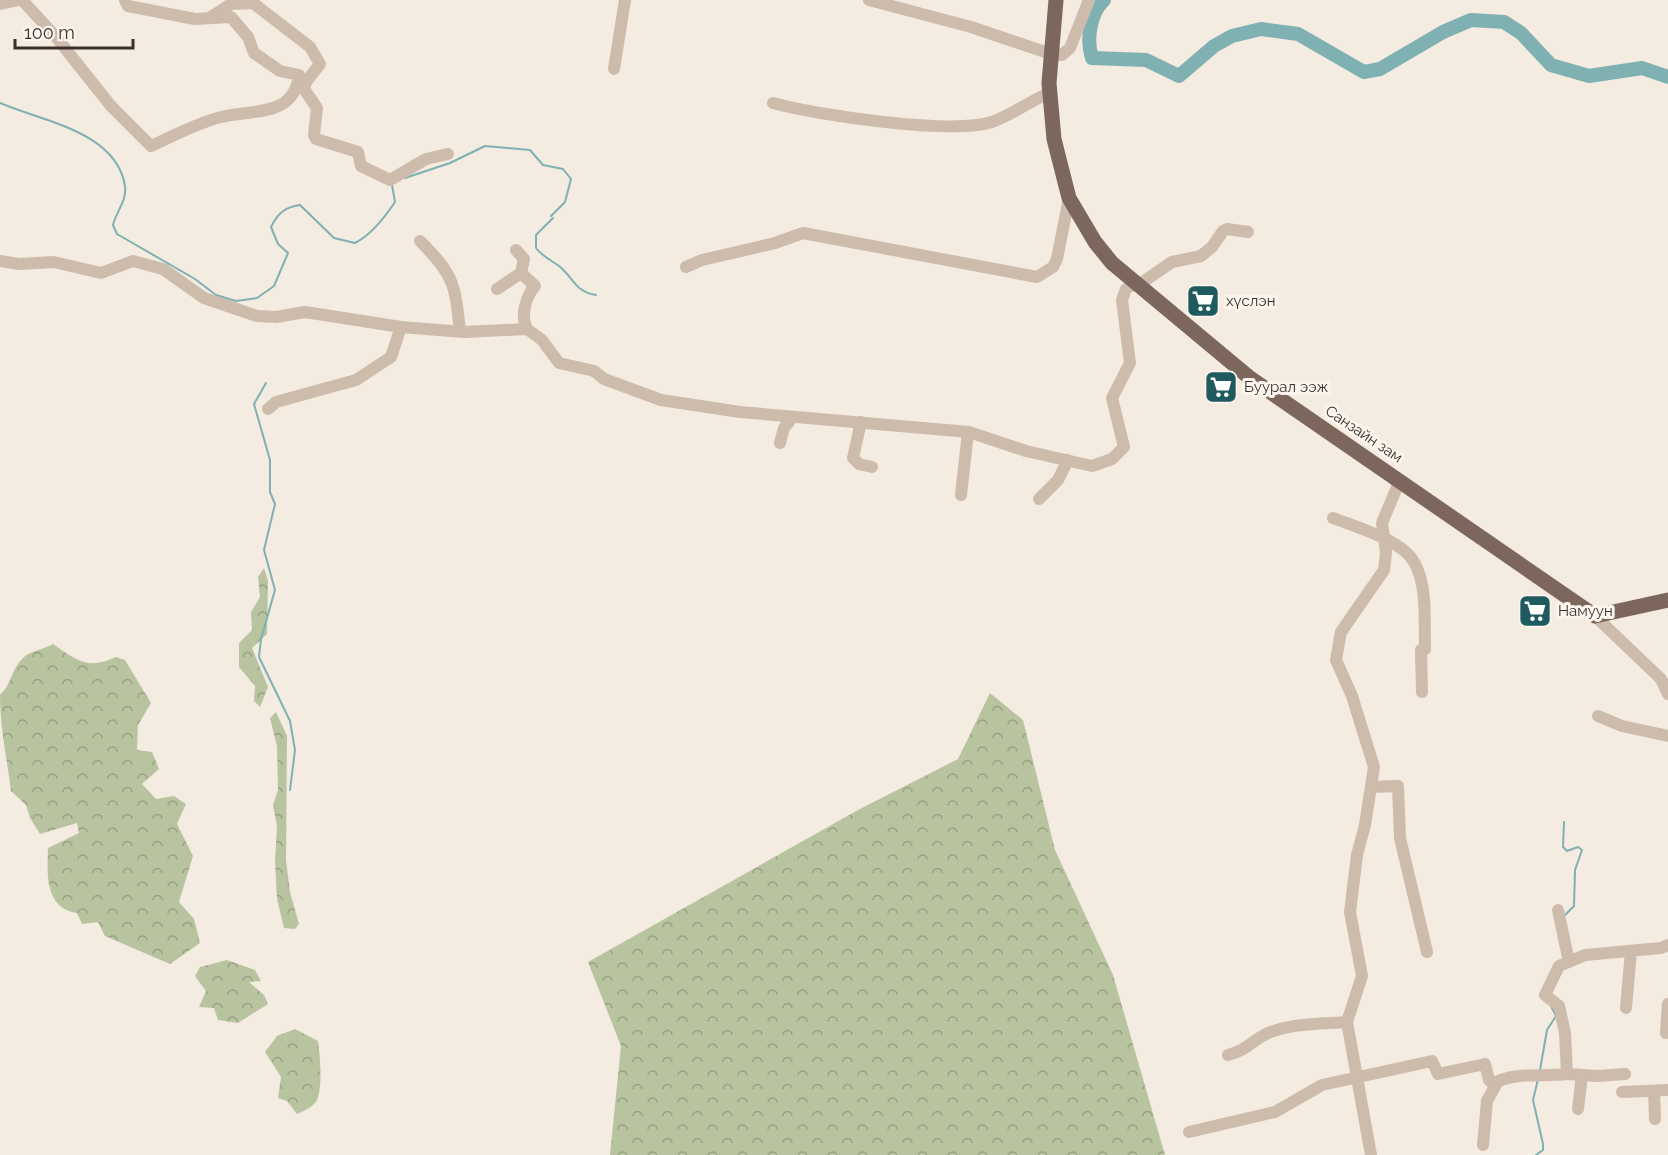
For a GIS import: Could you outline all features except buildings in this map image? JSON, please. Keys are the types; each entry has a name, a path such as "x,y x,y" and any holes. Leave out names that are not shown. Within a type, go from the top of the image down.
{"main road":[{"name":"Санзайн зам","path":"1056,0 1050,93 1054,139 1069,198 1095,242 1135,285 1250,378 1595,616"},
{"path":"1595,616 1668,600"}],"street":[{"path":"0,4 21,0 56,37 111,106 151,146 222,116 248,115 277,106 292,98 297,89 299,75 280,71 254,53 248,37 231,17 195,19 128,6 125,0"},
{"path":"614,69 625,0"},
{"path":"869,0 971,27 1051,54 1067,53 1089,0"},
{"path":"208,18 231,4 254,3 309,47 320,64 303,89 317,108 314,135 316,139 358,152 361,166 374,174 390,180 426,159 448,154"},
{"path":"773,103 806,112 938,125 974,124 992,122 1050,93"},
{"path":"686,267 702,260 775,243 802,233 1037,277 1053,267 1057,259 1069,198"},
{"path":"521,273 535,286 528,294 524,323 527,329 542,340 559,363 594,371 604,379 661,399 740,412 968,432 1026,451 1092,466 1113,459 1124,447 1112,398 1130,368 1122,300 1126,289 1172,262 1201,256 1227,229 1248,232"},
{"path":"420,241 449,274 455,289 460,331"},
{"path":"497,289 521,273 525,259 516,250"},
{"path":"0,261 18,264 54,262 101,273 133,261 163,269 204,298 257,316 276,317 304,312 401,327 460,331 527,329"},
{"path":"268,409 276,402 356,380 391,357 401,327"},
{"path":"780,443 782,431 793,417"},
{"path":"861,422 853,458 859,464 872,467"},
{"path":"961,495 968,432"},
{"path":"1039,500 1058,480 1068,460"},
{"path":"1371,1155 1347,1022 1362,976 1350,912 1357,855 1365,825 1374,767 1352,696 1336,660 1341,632 1384,570 1386,552 1382,523 1400,480"},
{"path":"1333,518 1382,536 1414,560 1422,583 1425,649 1421,650 1422,692"},
{"path":"1595,616 1664,677 1668,694"},
{"path":"1598,716 1622,726 1668,736"},
{"path":"1371,787 1398,786 1400,838 1427,952"},
{"path":"1558,910 1569,962"},
{"path":"1567,1074 1565,1033 1559,1006 1545,994 1559,966 1585,956 1668,945"},
{"path":"1626,1008 1631,951"},
{"path":"1666,1033 1668,1004"},
{"path":"1228,1055 1246,1050 1265,1035 1280,1030 1309,1024 1347,1022"},
{"path":"1189,1132 1275,1112 1322,1085 1432,1061 1438,1074 1485,1064 1489,1080 1495,1086"},
{"path":"1483,1146 1487,1101 1498,1081 1516,1074 1542,1077 1567,1074 1625,1074"},
{"path":"1578,1109 1582,1075"},
{"path":"1622,1092 1668,1090"},
{"path":"1654,1091 1655,1119"}],"green space":[{"path":"264,568 268,581 267,634 252,648 268,687 260,707 254,701 255,686 239,667 239,643 252,630 251,612 260,597 258,577"},
{"path":"53,644 83,662 98,663 116,657 125,660 151,703 138,725 137,750 152,752 159,769 142,784 156,799 174,796 186,804 177,824 193,856 179,902 194,919 200,943 170,964 105,936 98,922 82,924 77,913 59,905 53,897 48,879 48,848 79,833 77,823 40,834 30,818 26,805 11,791 2,731 0,695 23,658"},
{"path":"990,693 1023,720 1055,850 1113,975 1165,1155 610,1155 621,1046 588,962 858,810 958,759"},
{"path":"276,712 287,736 286,860 290,892 299,924 295,929 284,928 277,899 275,861 277,826 273,805 278,790 277,746 270,718"},
{"path":"227,960 255,970 261,981 249,982 264,995 268,1004 238,1023 218,1020 214,1008 199,1007 206,991 195,976 200,967"},
{"path":"295,1029 318,1041 320,1071 317,1100 311,1107 297,1114 287,1101 278,1098 281,1077 265,1052 277,1036"}],"waterway":[{"path":"1104,0 1095,12 1090,27 1089,43 1092,58 1146,60 1179,76 1214,46 1232,36 1261,29 1298,34 1364,72 1380,69 1443,32 1471,20 1504,22 1521,33 1551,65 1589,76 1642,68 1668,77"},
{"path":"0,103 74,131 92,140 107,152 119,167 125,186 124,197 113,225 117,234 195,279 216,295 236,301 257,298 274,286 288,253 278,244 271,227 282,212 300,205 334,238 355,243 372,230 395,202 392,185"},
{"path":"405,178 450,163 485,146 530,150 543,165 563,169 571,179 565,202 551,216"},
{"path":"553,218 536,235 536,248 559,266 579,288 596,295"},
{"path":"266,383 254,404 270,460 270,492 275,504 264,550 275,590 261,639 259,657 290,721 295,750 290,790"},
{"path":"1564,822 1563,847 1567,851 1578,847 1582,850 1575,870 1574,906 1565,915"},
{"path":"1540,1070 1547,1030 1556,1016 1551,1006"},
{"path":"1536,1155 1543,1150 1533,1100 1538,1079"}],"place":[{"name":"хүслэн","path":"1203,301"},
{"name":"Буурал ээж","path":"1221,387"},
{"name":"Намуун","path":"1535,611"}]}
